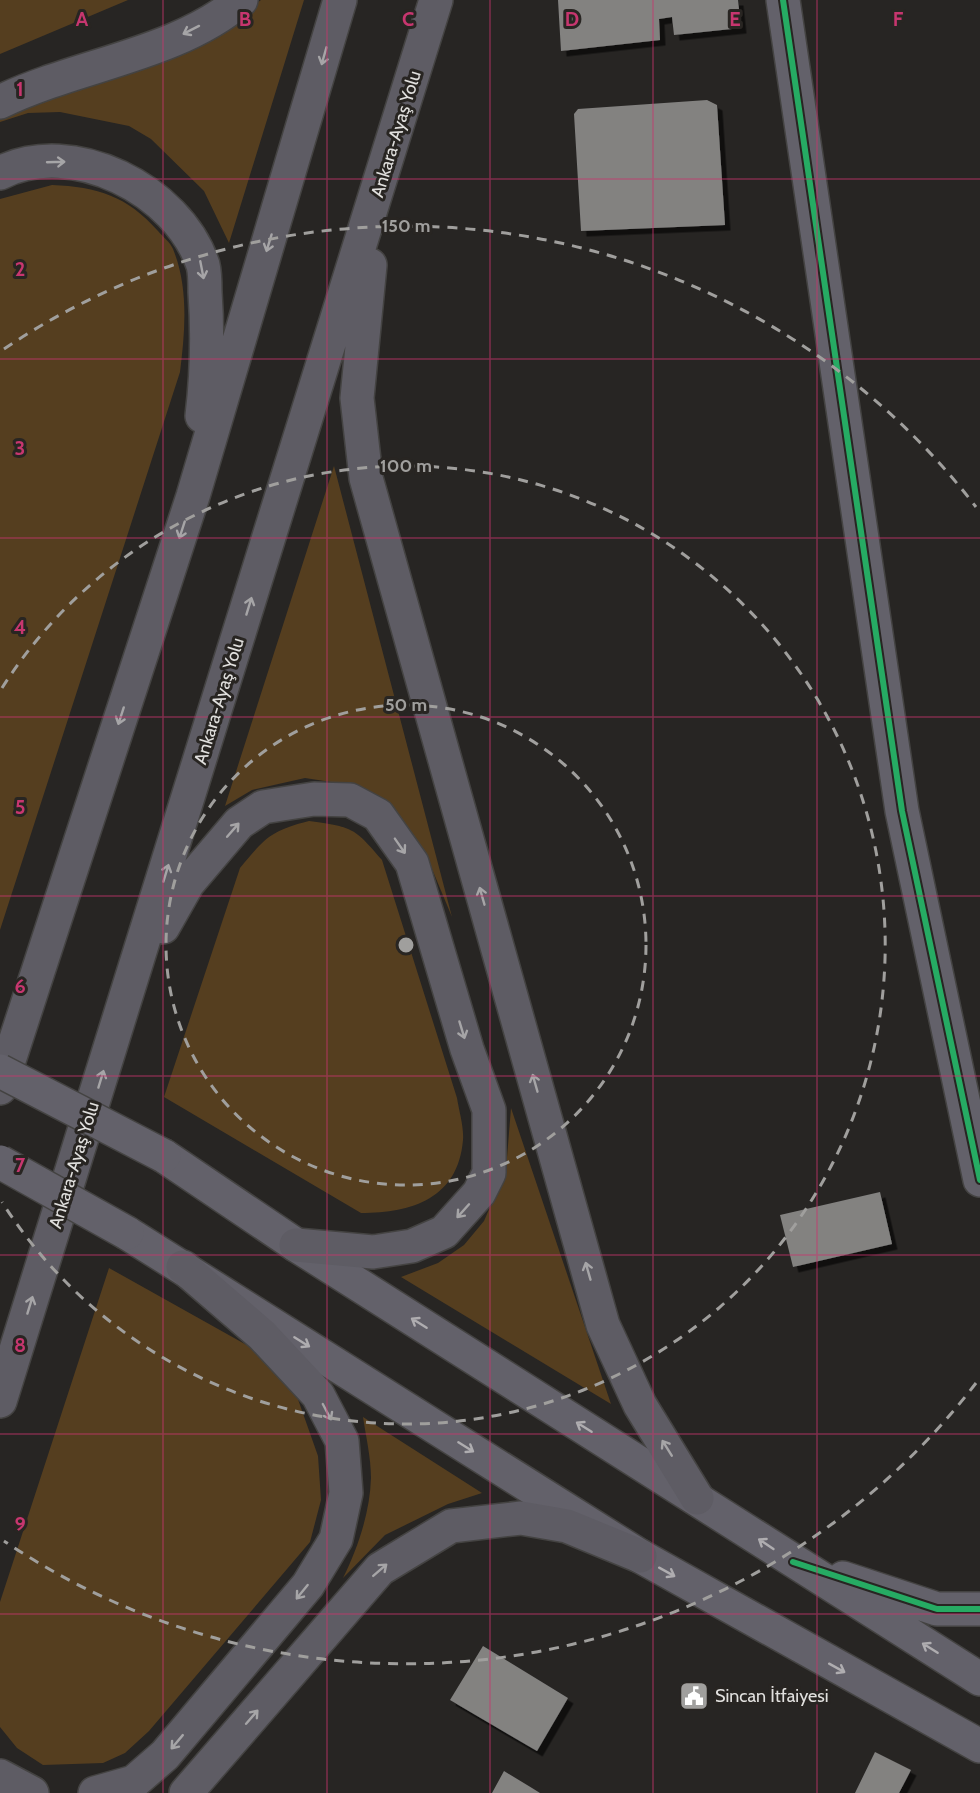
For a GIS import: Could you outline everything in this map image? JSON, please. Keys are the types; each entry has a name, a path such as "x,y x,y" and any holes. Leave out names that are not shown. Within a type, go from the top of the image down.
{"highway":[{"path":"0,102 175,38 228,11 241,0"},
{"path":"0,1088 193,495 340,0"},
{"name":"Ankara-Ayaş Yolu","path":"0,1401 376,200 436,0"},
{"path":"0,173 14,166 61,160 111,172 147,192 187,234 203,266 208,330 205,389 193,495"},
{"path":"376,200 357,398 366,478 603,1325 640,1405 697,1498"},
{"path":"131,983 188,883 239,823 263,807 314,799 350,801 378,815 411,863 489,1110 489,1173 479,1193 444,1232 412,1246 373,1252 296,1245"},
{"path":"95,1793 134,1782 165,1755 308,1586 336,1539 346,1493 342,1441 318,1395 262,1335 183,1268"},
{"path":"186,1793 380,1569 451,1526 521,1518 567,1526 640,1556"},
{"path":"0,1776 32,1793"}],"main road":[{"path":"783,0 902,811 980,1180"},
{"path":"0,1071 164,1156 296,1245 980,1679"},
{"path":"0,1162 127,1233 640,1556 980,1746"},
{"path":"793,1562 937,1609 980,1609"}],"shaded area":[{"path":"0,0 128,0 0,54"},
{"path":"261,0 304,0 229,243 204,191 151,139 129,126 60,112 28,113 0,122 0,112 224,26"},
{"path":"52,185 84,188 111,196 135,209 168,242 173,249 182,279 183,341 180,372 0,930 0,199"},
{"path":"334,466 452,917 432,869 409,830 357,786 305,778 252,790 225,806"},
{"path":"309,821 351,830 365,841 382,860 457,1098 463,1140 459,1160 452,1176 442,1189 430,1198 398,1210 361,1213 164,1097 240,868 269,837 285,828"},
{"path":"511,1108 611,1404 401,1277 438,1263 464,1245 484,1221 506,1170"},
{"path":"109,1268 270,1358 294,1388 318,1456 321,1500 310,1542 149,1731 125,1753 103,1763 43,1765 17,1748 0,1727 0,1602"},
{"path":"363,1417 482,1493 448,1504 385,1535 343,1578 362,1530 370,1491 370,1463"}],"building":[{"path":"558,0 738,0 741,28 674,35 672,17 659,19 660,40 561,51"},
{"path":"707,100 717,105 725,225 581,231 574,114 578,109"},
{"path":"880,1192 892,1244 793,1267 780,1215"},
{"path":"483,1646 568,1698 537,1751 450,1700"},
{"path":"875,1752 911,1770 899,1793 855,1793"},
{"path":"504,1771 532,1788 540,1793 492,1793"}],"cycle path":[{"path":"783,0 902,811 980,1180"},
{"path":"793,1562 937,1609 980,1609"}],"place":[{"name":"Sincan İtfaiyesi","path":"694,1696"}]}
